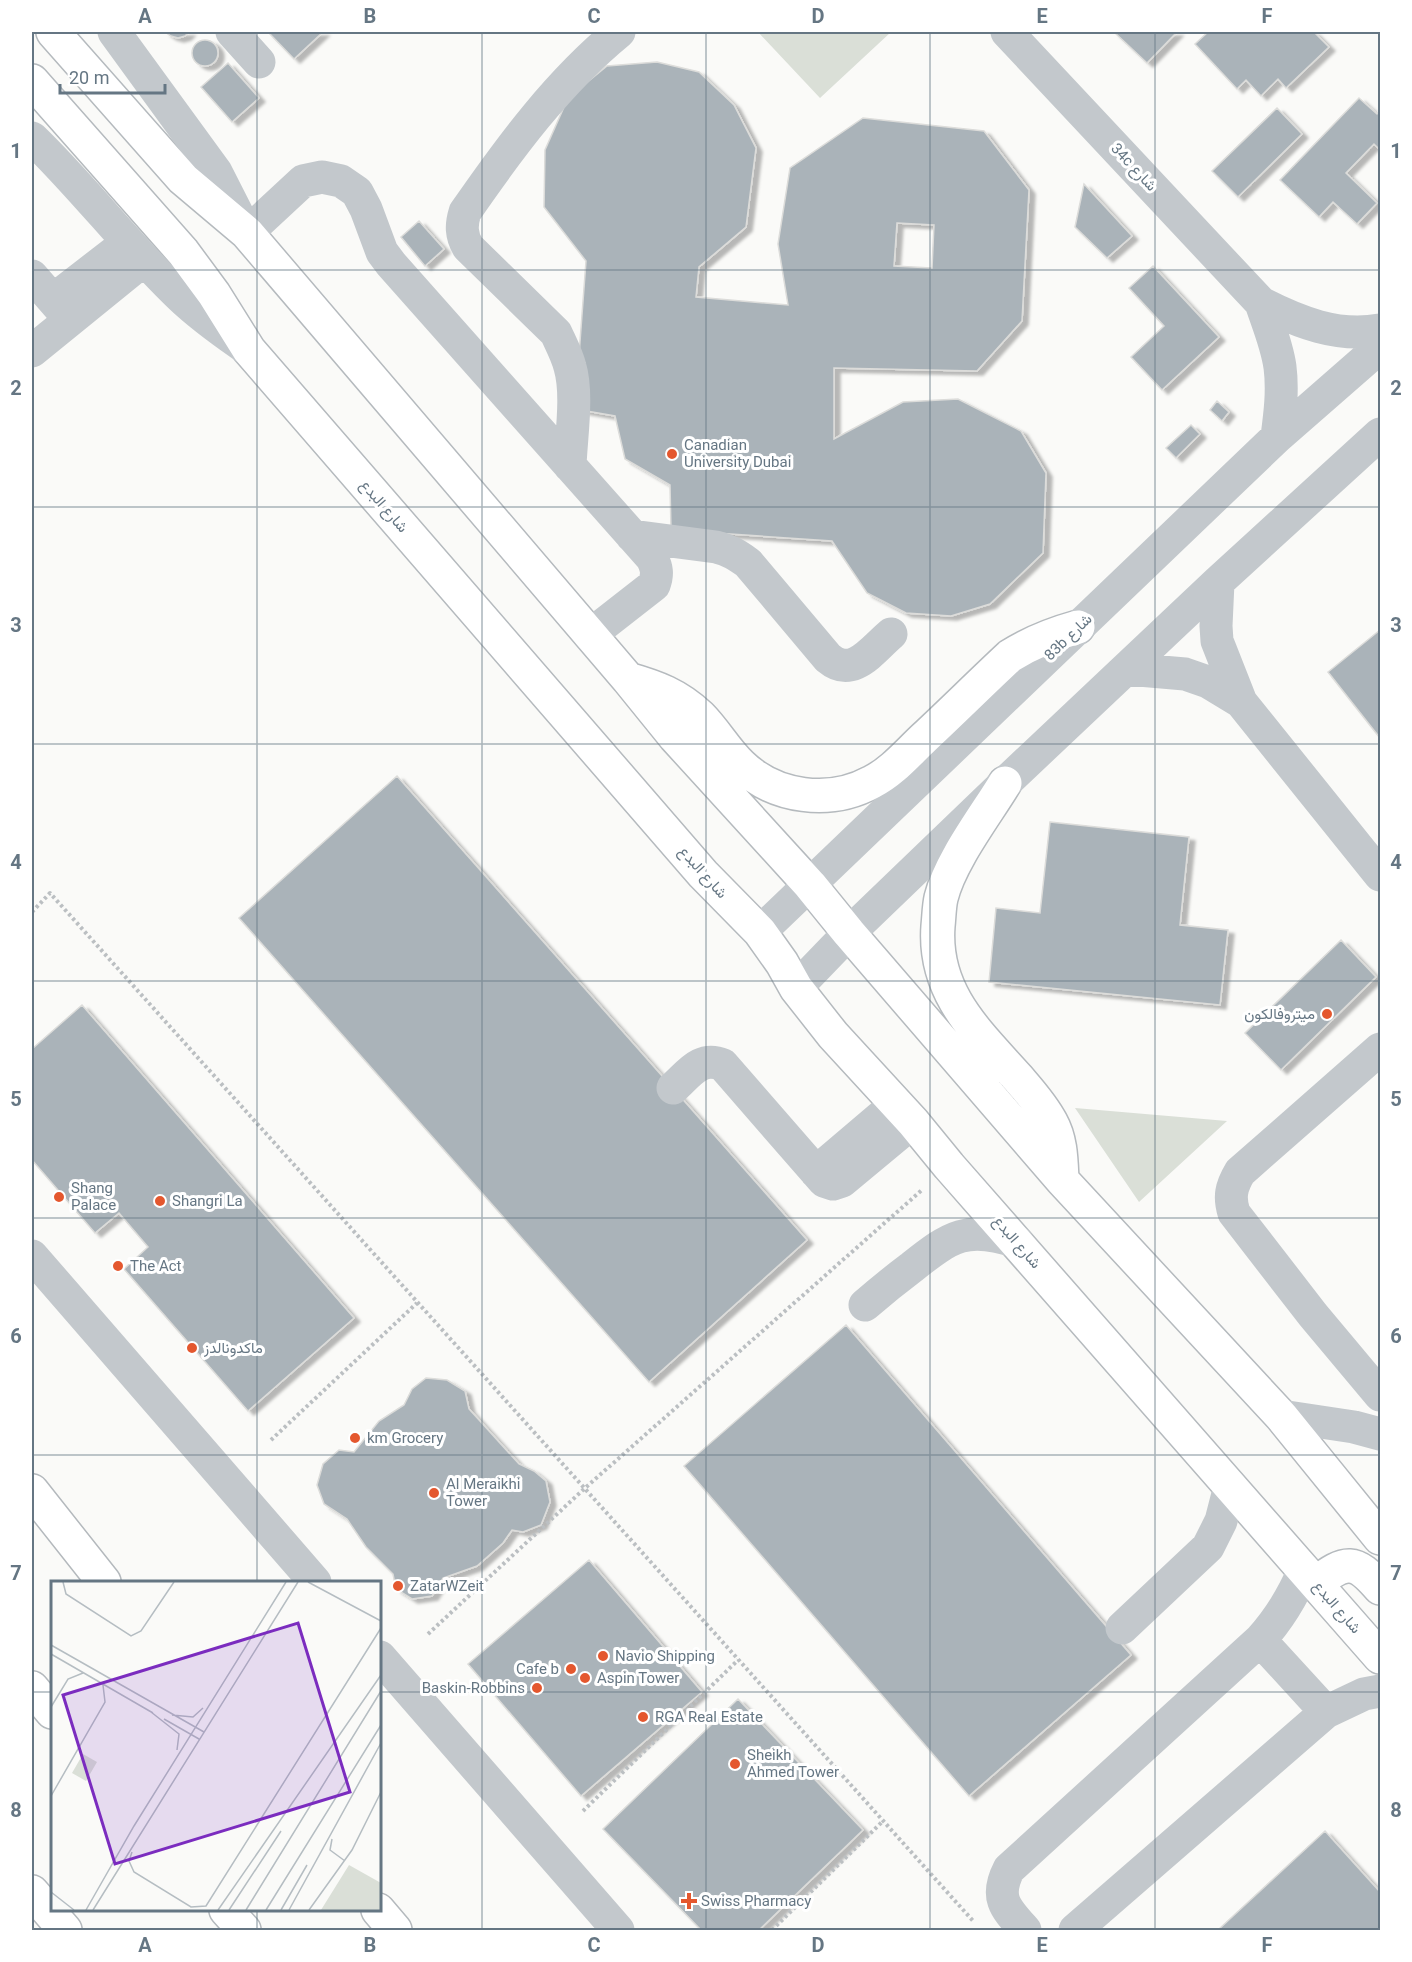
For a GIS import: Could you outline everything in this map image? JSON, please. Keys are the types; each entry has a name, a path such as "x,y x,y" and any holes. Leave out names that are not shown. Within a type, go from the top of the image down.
{"main road":[{"path":"53,32 183,179 247,233 675,737 810,885 1062,1180 1281,1416 1380,1538"},
{"name":"شارع البدع","path":"32,81 183,252 249,350 702,873 760,932 777,955 796,988 833,1035 905,1113 1380,1658"},
{"path":"628,680 658,688 680,700 699,716 741,765 762,782 786,792 813,796 843,793 872,782 897,763 1010,656 1030,643 1051,634 1078,627"},
{"path":"1005,783 957,860 941,898 937,942 942,972 954,1000 971,1025 1038,1101 1052,1123 1060,1147 1062,1180"},
{"path":"32,1491 103,1581"},
{"path":"32,1526 93,1581"},
{"path":"1310,1576 1345,1565 1357,1567 1367,1573 1380,1588"},
{"path":"32,1688 51,1711"},
{"path":"32,1892 65,1930"},
{"path":"227,1911 244,1930"},
{"path":"379,1911 395,1930"}],"street":[{"path":"114,32 216,172 247,233 303,182 322,177 341,181 357,192 382,252 391,264 652,558 657,576 654,585 590,635"},
{"path":"232,32 259,62"},
{"path":"570,466 574,384 564,350 556,333 468,247 464,240 462,223 465,212 506,153 546,104 604,44 619,32"},
{"name":"34c شارع","path":"1007,32 1261,303 1290,318 1327,330 1367,333 1380,330"},
{"path":"32,138 187,303 249,350"},
{"path":"32,351 51,298 136,251"},
{"name":"34c شارع","path":"1261,303 1280,366 1281,402 1277,437"},
{"name":"83b شارع","path":"760,932 1277,437 1380,347"},
{"path":"796,988 849,933 1005,783 1218,582 1380,434"},
{"path":"632,536 716,547 737,554 748,563 836,665 847,667 857,664 891,634"},
{"path":"1218,582 1217,641 1241,702 1380,874"},
{"path":"1128,669 1185,674 1208,682 1241,702"},
{"path":"1380,1048 1240,1172 1231,1192 1231,1203 1234,1213 1313,1315 1380,1395"},
{"path":"673,1088 702,1063 709,1061 723,1065 816,1172 905,1113"},
{"path":"865,1305 936,1247 950,1239 984,1234 1017,1242"},
{"path":"32,1256 314,1581"},
{"path":"1281,1416 1354,1426 1380,1434"},
{"path":"1122,1628 1208,1548 1221,1521 1230,1486"},
{"path":"1025,1930 1006,1910 1003,1900 1003,1881 1009,1869 1260,1640 1284,1610 1295,1590 1310,1576"},
{"path":"1260,1640 1326,1713"},
{"path":"381,1658 618,1930"},
{"path":"1075,1930 1326,1713 1364,1694 1380,1691"}],"path":[{"path":"32,912 50,893 981,1930"},
{"path":"428,1634 584,1489 949,1166"},
{"path":"271,1440 417,1303"},
{"path":"583,1811 738,1660"},
{"path":"772,1930 883,1821"}],"shaded area":[{"path":"758,32 891,32 820,98"},
{"path":"1075,1108 1227,1121 1139,1202"}],"building":[{"path":"165,32 189,32 178,38"},
{"path":"268,32 323,32 294,59"},
{"path":"1114,32 1177,32 1147,63"},
{"path":"1208,32 1314,32 1329,47 1286,88 1278,79 1261,96 1246,80 1237,89 1195,44"},
{"path":"205,40 215,43 218,53 215,63 205,66 195,63 192,53 195,43"},
{"path":"657,62 699,72 734,105 756,148 746,227 699,267 696,297 788,305 778,244 790,168 863,118 984,131 1029,190 1022,321 977,371 834,368 834,439 903,402 958,399 1021,431 1046,473 1043,553 990,604 951,616 906,613 867,593 832,541 671,530 670,485 625,459 615,416 575,409 586,261 544,207 545,150 568,98 607,66","holes":["897,223 934,225 932,268 894,266"]},
{"path":"228,63 259,98 232,122 201,87"},
{"path":"1359,98 1377,114 1380,110 1380,150 1374,144 1346,173 1377,203 1357,224 1333,202 1319,217 1280,180"},
{"path":"1277,108 1302,134 1238,197 1212,171"},
{"path":"1084,184 1132,236 1107,258 1075,227"},
{"path":"419,221 444,249 425,266 401,237"},
{"path":"1153,266 1219,337 1162,390 1131,357 1164,326 1129,288"},
{"path":"1217,401 1229,412 1222,421 1210,410"},
{"path":"1191,425 1200,434 1176,458 1166,448"},
{"path":"1380,630 1380,738 1328,672"},
{"path":"397,776 807,1240 649,1382 239,918"},
{"path":"1050,822 1189,837 1180,925 1228,930 1220,1005 989,982 996,908 1040,913"},
{"path":"1341,940 1376,977 1281,1070 1245,1033"},
{"name":"Shangri La","path":"82,1005 354,1318 248,1411 124,1269 148,1247 119,1213 95,1233 32,1160 32,1049"},
{"path":"846,1325 1131,1655 969,1796 684,1466"},
{"name":"Al Meraikhi Tower","path":"426,1378 447,1380 465,1391 469,1409 519,1464 534,1471 546,1481 550,1502 541,1525 523,1532 512,1530 503,1543 477,1566 443,1578 432,1596 412,1599 396,1589 393,1574 366,1547 347,1519 324,1504 317,1485 323,1464 339,1450 354,1452 379,1421 404,1405 412,1389"},
{"name":"Aspin Tower","path":"589,1560 702,1692 581,1796 468,1664"},
{"name":"Sheikh Ahmed Tower","path":"738,1699 863,1830 759,1930 701,1930 603,1829"},
{"path":"1325,1831 1380,1892 1380,1930 1218,1930"}],"place":[{"name":"Canadian University Dubai","path":"672,454"},
{"name":"ميتروفالكون","path":"1327,1014"},
{"name":"Shang Palace","path":"59,1197"},
{"name":"Shangri La","path":"160,1201"},
{"name":"The Act","path":"118,1266"},
{"name":"ماكدونالدز","path":"192,1348"},
{"name":"km Grocery","path":"355,1438"},
{"name":"Al Meraikhi Tower","path":"434,1493"},
{"name":"ZatarWZeit","path":"398,1586"},
{"name":"Navio Shipping","path":"603,1656"},
{"name":"Cafe b","path":"571,1669"},
{"name":"Aspin Tower","path":"585,1678"},
{"name":"Baskin-Robbins","path":"537,1688"},
{"name":"RGA Real Estate","path":"643,1717"},
{"name":"Sheikh Ahmed Tower","path":"735,1764"},
{"name":"Swiss Pharmacy","path":"689,1901"}]}
